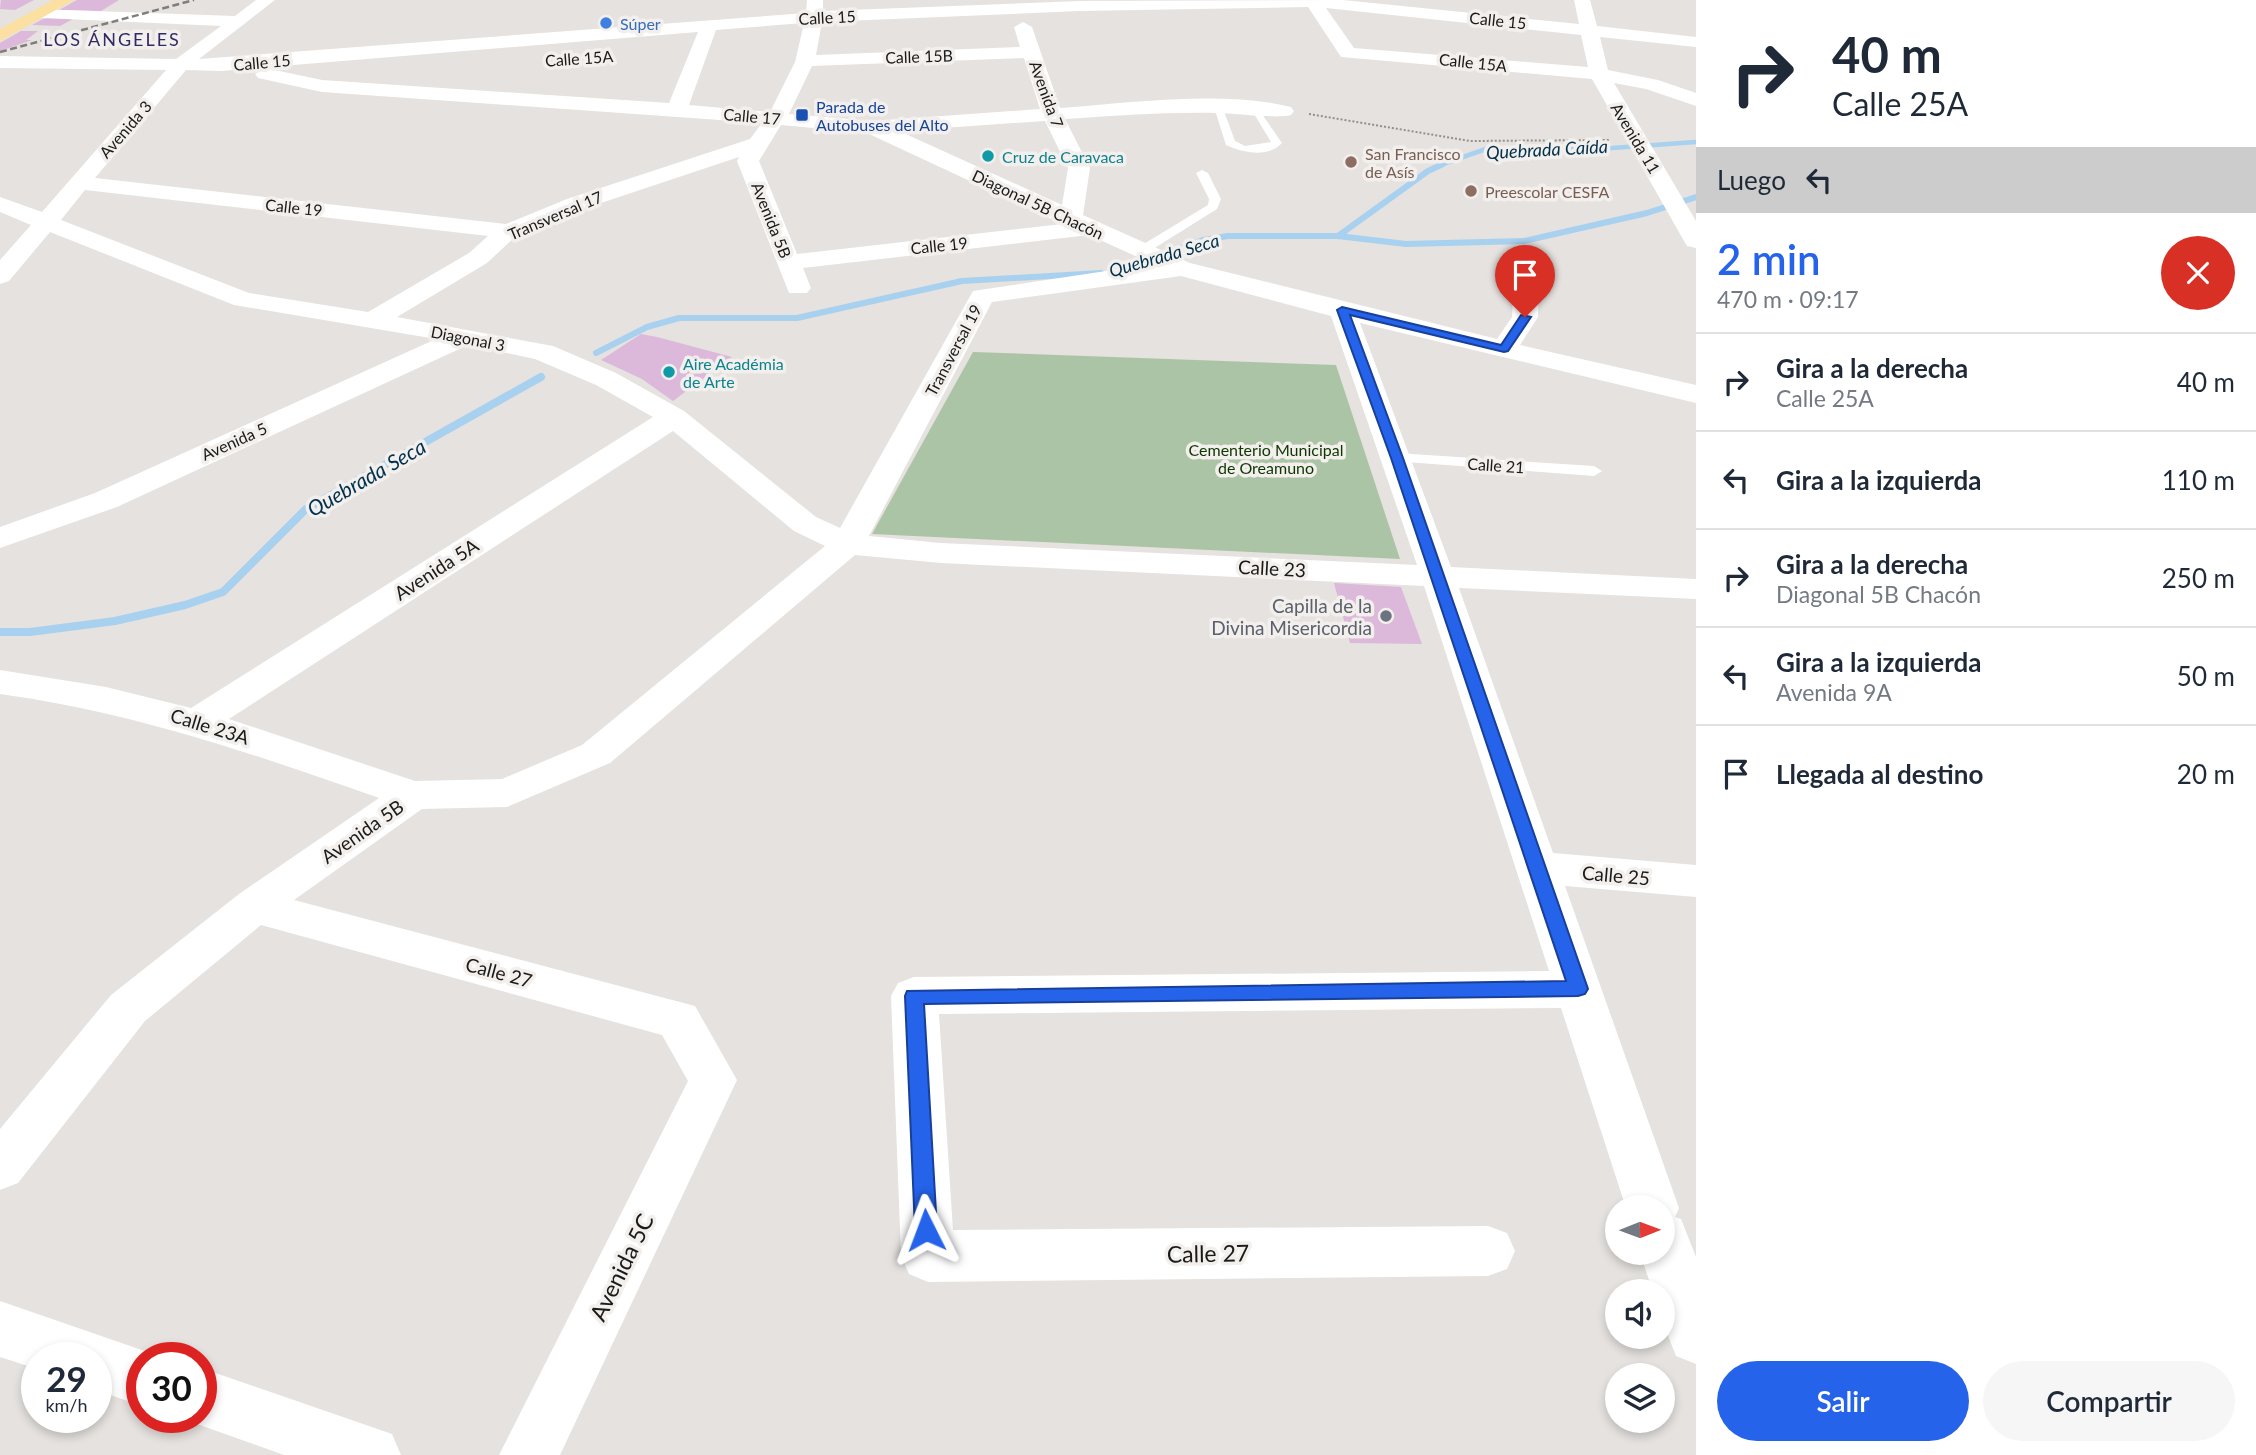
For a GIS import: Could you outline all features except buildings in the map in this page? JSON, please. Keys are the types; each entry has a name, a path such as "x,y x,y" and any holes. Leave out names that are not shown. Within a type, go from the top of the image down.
{"main road":[{"path":"0,36 66,0"}],"street":[{"name":"Avenida 3","path":"0,276 182,63 267,0"},
{"name":"Avenida 11","path":"1582,0 1599,74 1696,241"},
{"name":"Calle 15A","path":"1313,2 1348,52 1599,74 1651,84 1696,100"},
{"name":"Calle 15","path":"260,67 710,23 815,9 1017,9 1078,3 1386,4 1696,42"},
{"path":"756,144 776,118 806,61 815,9"},
{"name":"Avenida 7","path":"1017,9 1052,114 1079,168 1080,224"},
{"path":"633,30 639,10"},
{"path":"43,13 236,21"},
{"path":"677,110 710,23"},
{"path":"439,94 472,45"},
{"path":"673,51 700,50"},
{"name":"Calle 15B","path":"806,61 1032,52"},
{"name":"Calle 15","path":"0,62 222,65"},
{"name":"Calle 17","path":"222,65 260,67 323,86 677,110 873,127 1167,106 1255,107 1284,111"},
{"name":"Diagonal 5B Chacón","path":"873,127 1181,268 1342,310 1696,394"},
{"name":"Transversal 17","path":"372,321 478,258 508,231 575,204 756,144"},
{"name":"Avenida 5B","path":"756,144 748,161 798,288"},
{"name":"Calle 19","path":"79,183 508,231"},
{"path":"0,204 47,223"},
{"name":"Diagonal 3","path":"47,223 243,300 465,336 543,352 607,379 674,417 805,524 848,544"},
{"name":"Calle 19","path":"790,262 1080,224"},
{"path":"1504,349 1525,317 1527,257"},
{"name":"Transversal 19","path":"848,544 982,296 1181,268"},
{"path":"1342,310 1397,458 1649,1195"},
{"name":"Avenida 5","path":"0,538 106,500 465,336"},
{"name":"Avenida 5A","path":"199,721 674,417"},
{"name":"Avenida 5B","path":"0,1167 128,1008 254,906 413,794 507,793 596,754 848,544"},
{"name":"Calle 23","path":"848,544 941,553 1696,589"},
{"name":"Calle 23A","path":"0,682 62,688 199,721 413,794"},
{"name":"Calle 25","path":"1537,868 1696,881"},
{"name":"Calle 27","path":"254,906 678,1020 713,1080"},
{"name":"Calle 27","path":"1488,1251 928,1256 914,996 1578,989"},
{"name":"Avenida 5C","path":"529,1455 713,1080"},
{"path":"1672,1265 1696,1336"},
{"path":"0,1329 39,1342"},
{"path":"217,1402 371,1455"}],"lane":[{"path":"1216,106 1230,143 1244,149 1271,148 1277,143 1255,107"},
{"path":"1141,251 1213,207 1215,199 1202,173"},
{"name":"Calle 21","path":"1397,458 1594,471"}],"path":[{"path":"1284,111 1470,141 1638,139"}],"green space":[{"name":"Cementerio Municipal de Oreamuno","path":"973,352 1336,365 1400,559 872,534"}],"waterway":[{"name":"Quebrada Caída","path":"1440,165 1486,149 1612,148 1696,142"},
{"name":"Quebrada Caída","path":"1338,236 1428,171 1443,164"},
{"name":"Quebrada Seca","path":"1338,236 1406,244 1524,241 1647,213 1696,197"},
{"name":"Quebrada Seca","path":"1126,269 1203,240 1228,236 1338,236"},
{"name":"Quebrada Seca","path":"596,353 647,327 679,318 797,318 962,281 1101,273"},
{"name":"Quebrada Seca","path":"0,632 30,632 115,621 185,605 223,592 306,509 541,377"}],"railway":[{"path":"0,52 194,0"}],"place":[{"name":"Súper","path":"606,23"},
{"name":"Parada de Autobuses del Alto","path":"802,115"},
{"name":"Cruz de Caravaca","path":"988,156"},
{"name":"San Francisco de Asís","path":"1351,162"},
{"name":"Preescolar CESFA","path":"1471,191"},
{"name":"Aire Académia de Arte","path":"669,372"},
{"name":"Capilla de la Divina Misericordia","path":"1386,616"}],"district":[{"name":"LOS ÁNGELES","path":"112,39"}],"route":[{"path":"926,1230 914,996 1578,989 1397,458 1342,310 1504,349 1525,317"}]}
